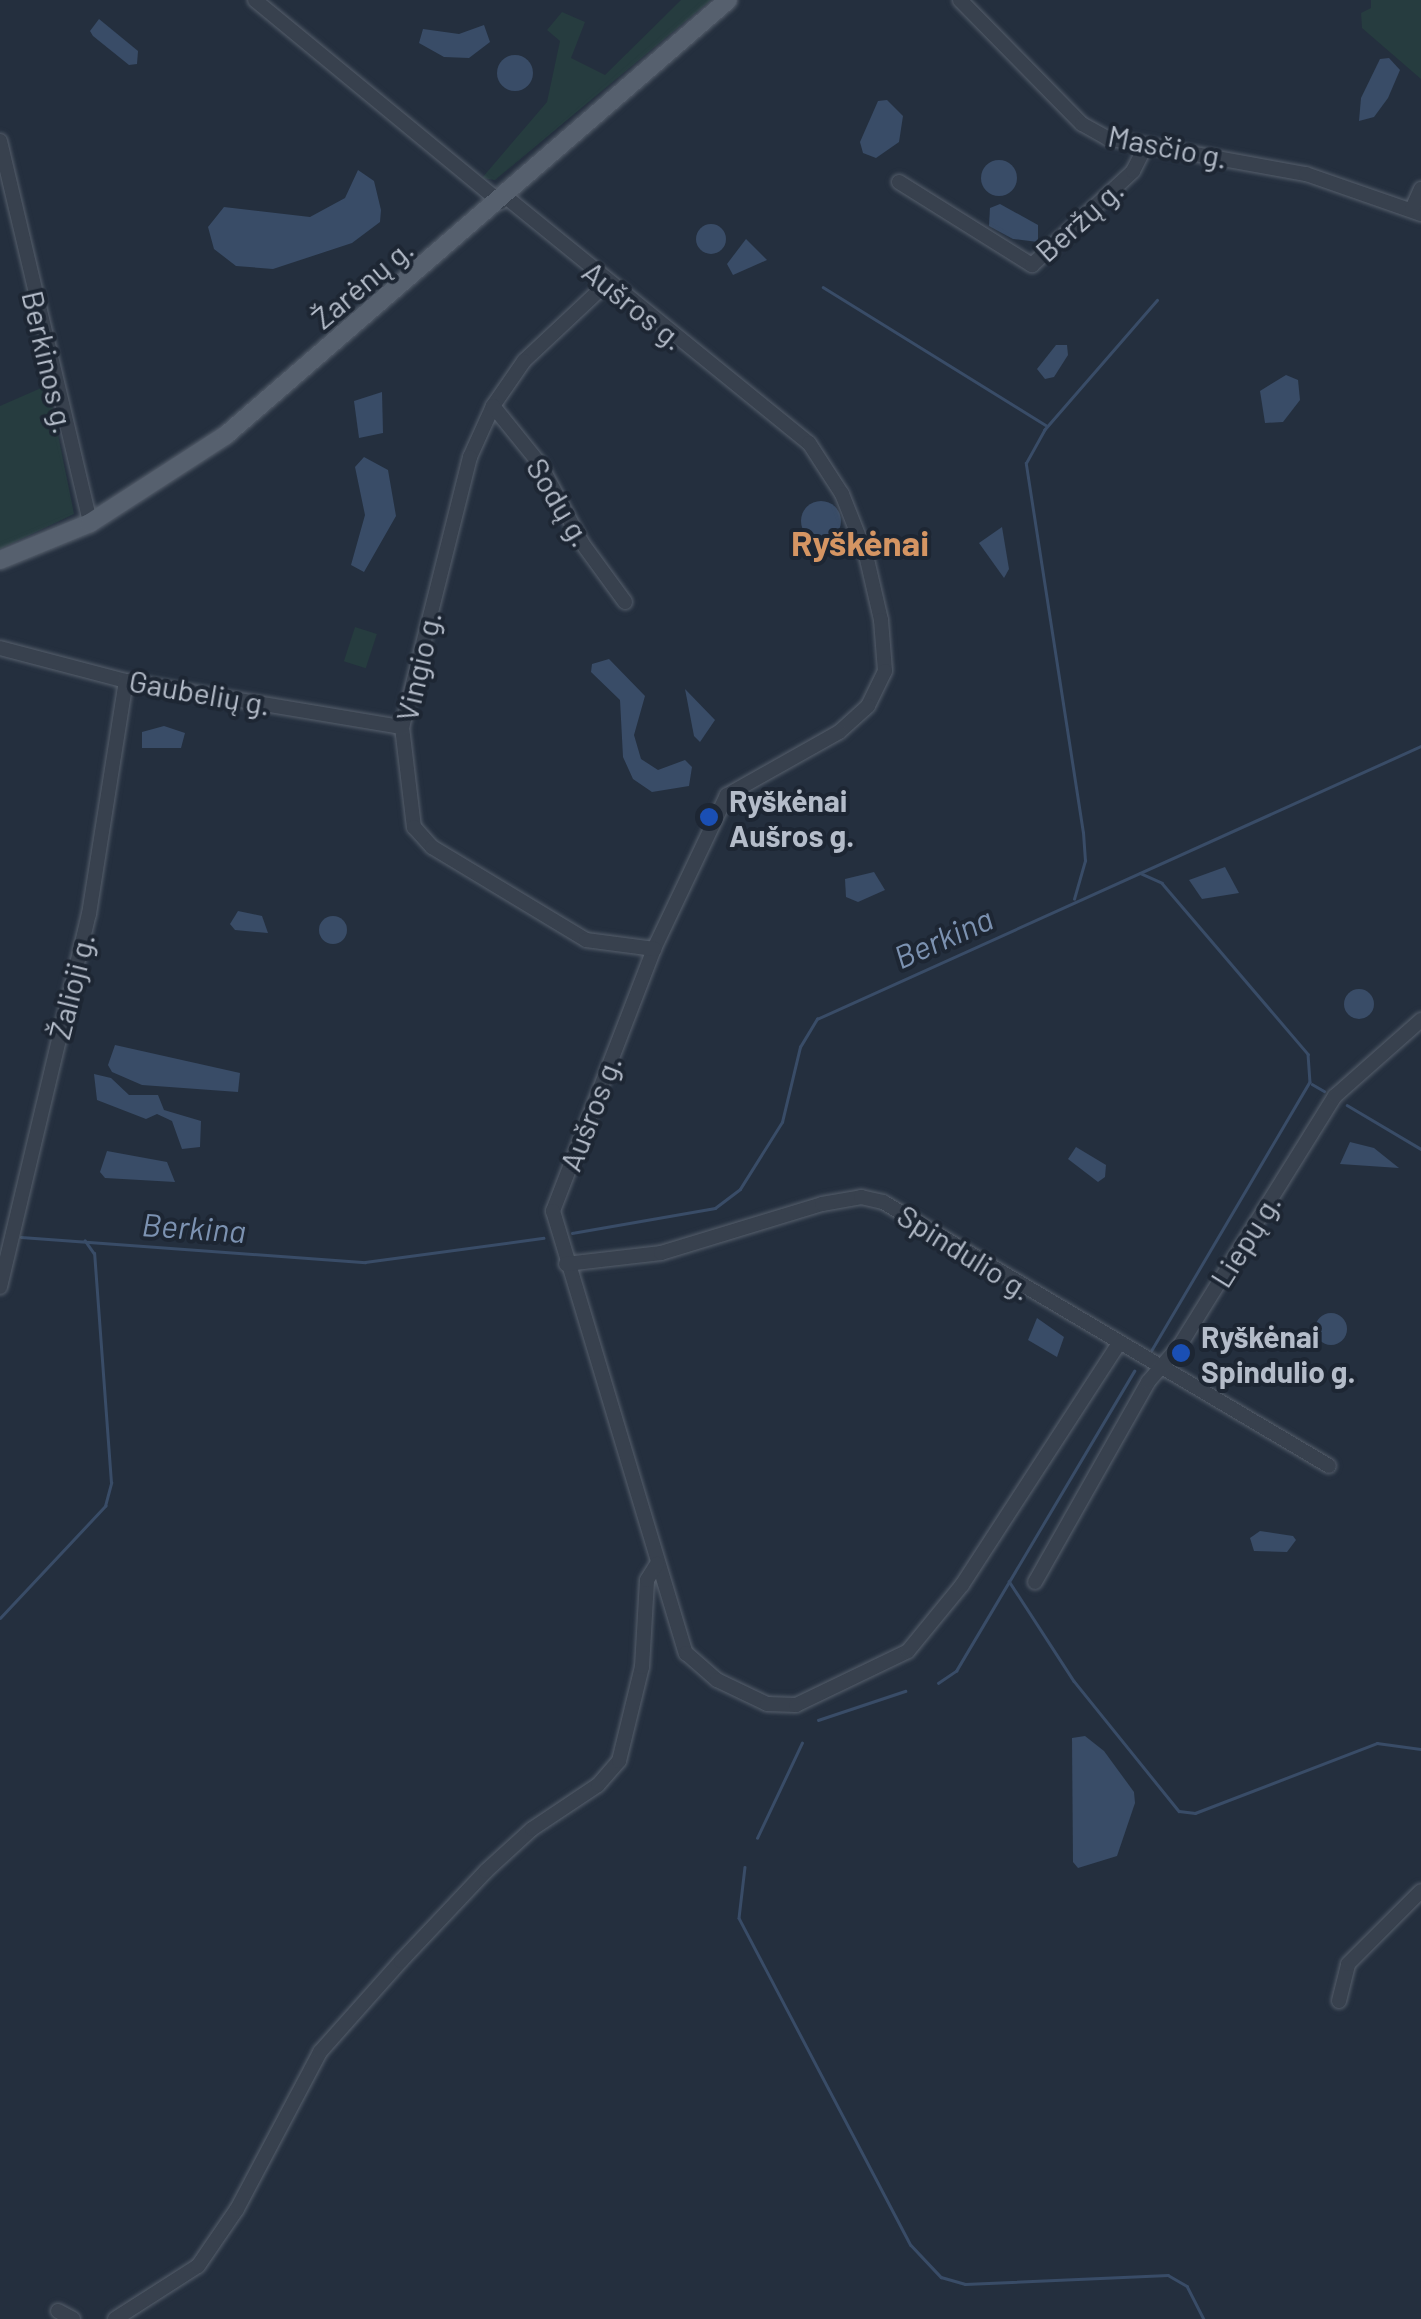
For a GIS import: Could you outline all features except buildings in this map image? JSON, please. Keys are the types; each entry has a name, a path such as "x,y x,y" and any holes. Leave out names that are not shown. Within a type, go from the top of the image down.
{"main road":[{"name":"Žarėnų g.","path":"0,560 90,523 226,435 503,200 728,0"}],"street":[{"name":"Aušros g.","path":"255,0 809,443 842,494 866,555 882,620 885,670 868,706 839,732 727,795 654,948 553,1211 686,1653 717,1680 768,1704 796,1706 876,1668 926,1635 1117,1346"},
{"name":"Masčio g.","path":"960,0 1082,124 1145,146 1306,174 1416,212"},
{"name":"Berkinos g.","path":"0,141 90,523"},
{"name":"Beržų g.","path":"899,182 1032,265 1133,172 1145,146"},
{"path":"1416,212 1421,189"},
{"name":"Vingio g.","path":"606,284 524,361 493,406 470,457 402,727 414,827 432,847 586,940 654,948"},
{"name":"Sodų g.","path":"493,406 540,464 582,543 624,602"},
{"name":"Gaubelių g.","path":"0,648 126,681 402,727"},
{"name":"Žalioji g.","path":"0,1287 89,914 126,681"},
{"name":"Liepų g.","path":"1035,1582 1156,1368 1180,1346 1335,1096 1421,1020"},
{"name":"Spindulio g.","path":"566,1264 660,1253 860,1197 883,1202 1117,1346 1329,1466"},
{"path":"115,2319 198,2266 238,2208 320,2052 401,1961 509,1850 598,1785 619,1761 642,1666 647,1580 657,1564"},
{"path":"1340,2002 1348,1964 1421,1892"},
{"path":"58,2311 73,2319"}],"green space":[{"path":"681,0 711,0 495,180 482,178 547,102 560,41 547,30 562,12 585,22 571,58 605,75"},
{"path":"1371,0 1421,0 1421,79 1362,28 1361,13 1371,8"},
{"path":"48,385 74,514 0,549 0,406"},
{"path":"355,627 377,634 366,668 344,661"}],"water":[{"path":"99,19 138,51 137,64 129,65 93,36 90,31"},
{"path":"484,25 490,42 469,58 444,57 419,43 423,29 459,34"},
{"path":"515,55 528,60 533,73 528,86 515,91 502,86 497,73 502,60"},
{"path":"1389,58 1400,70 1388,98 1374,117 1359,121 1361,98 1380,59"},
{"path":"887,100 903,116 899,142 876,158 863,153 860,142 878,101"},
{"path":"999,160 1012,165 1017,178 1012,191 999,196 986,191 981,178 986,165"},
{"path":"358,170 374,181 381,210 380,222 352,243 273,269 236,266 214,249 208,227 224,207 310,217 345,198"},
{"path":"1000,204 1038,225 1038,242 1013,239 989,226 990,208"},
{"path":"711,224 722,228 726,239 722,250 711,254 700,250 696,239 700,228"},
{"path":"746,239 767,260 733,275 727,264"},
{"path":"1056,345 1067,345 1068,355 1054,377 1045,379 1037,369"},
{"path":"1286,375 1298,380 1300,400 1283,422 1265,423 1260,391"},
{"path":"382,392 383,433 359,438 354,401"},
{"path":"364,457 388,470 396,516 364,572 351,565 365,515 355,467"},
{"path":"821,501 835,507 841,521 835,535 821,541 807,535 801,521 807,507"},
{"path":"1002,527 1009,569 1004,578 979,543"},
{"path":"609,659 645,696 634,735 641,759 658,770 685,760 692,767 689,786 652,792 633,779 623,757 620,700 591,672 592,664"},
{"path":"685,689 715,720 700,742 694,736"},
{"path":"164,726 185,733 181,748 142,748 142,732"},
{"path":"1225,867 1239,893 1202,899 1189,880"},
{"path":"874,872 885,890 858,902 846,897 845,879"},
{"path":"238,911 262,916 268,933 235,930 230,924"},
{"path":"333,916 343,920 347,930 343,940 333,944 323,940 319,930 323,920"},
{"path":"1359,989 1370,993 1374,1004 1370,1015 1359,1019 1348,1015 1344,1004 1348,993"},
{"path":"115,1045 240,1073 238,1092 142,1085 112,1072 108,1065"},
{"path":"94,1074 111,1078 129,1095 158,1095 164,1110 201,1121 200,1147 182,1149 172,1121 157,1114 146,1119 97,1100"},
{"path":"1350,1142 1374,1148 1399,1168 1340,1164"},
{"path":"1076,1147 1106,1165 1105,1177 1098,1182 1068,1159"},
{"path":"107,1151 167,1162 175,1182 105,1178 100,1172"},
{"path":"1331,1313 1342,1318 1347,1329 1342,1340 1331,1345 1320,1340 1315,1329 1320,1318"},
{"path":"1037,1318 1064,1337 1057,1357 1028,1340"},
{"path":"1260,1531 1293,1536 1296,1540 1287,1552 1254,1551 1250,1538"},
{"path":"1085,1736 1104,1751 1134,1792 1135,1803 1117,1856 1078,1868 1073,1862 1072,1738"}],"waterway":[{"path":"823,287 1046,425"},
{"path":"1074,899 1085,861 1083,833 1026,463 1044,430 1157,300"},
{"name":"Berkina","path":"572,1233 715,1208 740,1189 782,1122 800,1047 817,1019 1421,746"},
{"path":"1140,873 1162,883 1308,1054 1310,1082 1152,1350"},
{"path":"1312,1084 1324,1091"},
{"path":"1347,1105 1421,1149"},
{"name":"Berkina","path":"21,1237 365,1262 543,1238"},
{"path":"0,1618 105,1506 111,1483 94,1254 85,1241"},
{"path":"938,1683 956,1671 1134,1371"},
{"path":"1009,1581 1074,1681 1179,1811 1195,1813 1377,1743 1421,1749"},
{"path":"818,1720 905,1691"},
{"path":"757,1838 802,1743"},
{"path":"745,1867 739,1918 911,2245 941,2277 965,2284 1168,2275 1187,2286 1204,2319"}],"place":[{"name":"Ryškėnai Aušros g.","path":"709,817"},
{"name":"Ryškėnai Spindulio g.","path":"1181,1353"}],"district":[{"name":"Ryškėnai","path":"860,542"}]}
